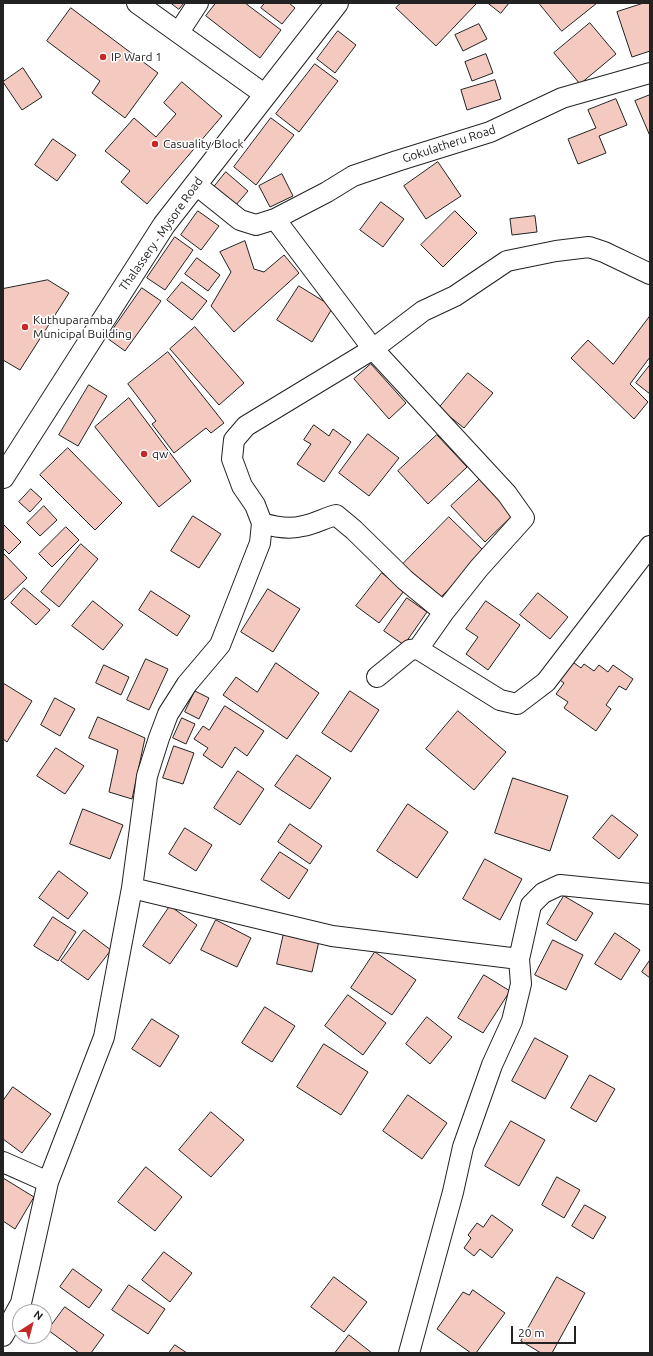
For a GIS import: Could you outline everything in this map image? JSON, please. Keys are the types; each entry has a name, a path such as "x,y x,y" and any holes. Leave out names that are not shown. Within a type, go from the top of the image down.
{"main road":[{"name":"Thalassery - Mysore Road","path":"3,477 164,225 264,94 337,3"}],"street":[{"path":"137,3 264,94"},
{"path":"179,32 198,3"},
{"name":"Gokulatheru Road","path":"195,184 240,220 256,225 275,219 327,192 353,176 490,132 562,98 650,73"},
{"path":"275,219 373,349 507,494 524,518 479,568 444,612 418,649"},
{"path":"3,1336 21,1303 48,1182 104,1037 132,888 147,776 159,738 168,714 186,684 220,645 260,543 262,523 255,505 242,486 232,459 234,440 246,426 373,349 423,311 455,296 507,261 556,250 589,246 650,274"},
{"path":"262,523 278,528 302,527 336,515 354,530 405,580 444,612"},
{"path":"377,677 410,650 418,649 500,700 517,704 546,682 650,546"},
{"path":"409,1353 453,1192 463,1147 492,1065 512,1021 521,984 519,959 532,904 543,893 560,885 650,894"},
{"path":"132,888 332,936 519,959"},
{"path":"3,1162 48,1182"}],"building":[{"path":"171,3 184,3 179,9"},
{"path":"216,3 245,3 281,30 260,58 206,16"},
{"path":"265,3 289,3 295,8 282,24 261,8"},
{"path":"401,3 476,4 436,46 396,8"},
{"path":"488,3 509,3 501,13"},
{"path":"539,3 597,3 562,31"},
{"path":"644,3 650,3 650,51 632,57 617,12"},
{"name":"IP Ward 1","path":"71,8 158,73 125,118 92,93 100,81 47,41"},
{"path":"590,23 616,54 580,84 554,53"},
{"path":"479,24 487,39 463,51 455,35"},
{"path":"338,31 356,45 335,73 317,59"},
{"path":"486,54 493,73 472,81 465,62"},
{"path":"315,64 338,81 299,132 276,114"},
{"path":"23,68 42,97 22,110 3,82"},
{"path":"495,80 501,99 467,110 461,90"},
{"name":"Casuality Block","path":"182,82 222,116 147,204 121,182 130,171 105,151 134,118 156,137 176,114 164,103"},
{"path":"650,95 650,136 635,101"},
{"path":"616,99 627,125 599,136 606,153 578,164 568,139 596,128 588,110"},
{"path":"271,118 294,135 256,185 234,167"},
{"path":"53,139 76,155 57,181 35,165"},
{"path":"438,162 461,196 426,219 404,186"},
{"path":"226,172 248,191 236,205 214,187"},
{"path":"282,174 293,196 270,207 259,186"},
{"path":"381,202 404,219 383,247 360,230"},
{"path":"198,211 219,226 201,250 181,235"},
{"path":"455,211 477,233 443,267 421,245"},
{"path":"535,216 537,232 512,235 510,219"},
{"path":"175,237 193,250 165,290 147,278"},
{"path":"245,241 254,269 264,272 284,255 299,273 234,332 211,306 231,272 220,252"},
{"path":"197,258 220,275 208,291 185,274"},
{"name":"Kuthuparamba Municipal Building","path":"48,280 69,293 20,370 3,360 3,289"},
{"path":"182,282 207,301 192,320 167,300"},
{"path":"299,286 333,307 312,342 277,320"},
{"path":"142,288 161,301 125,351 107,338"},
{"path":"650,316 650,357 630,384 648,402 634,419 571,358 588,340 613,364"},
{"path":"195,327 244,383 219,405 170,349"},
{"path":"168,352 224,423 211,433 206,428 174,453 152,424 156,421 128,384"},
{"path":"371,364 406,403 389,419 354,379"},
{"path":"650,365 650,394 636,383"},
{"path":"468,373 493,393 464,428 439,408"},
{"path":"89,385 107,396 78,446 59,435"},
{"name":"qw","path":"129,398 191,481 159,507 95,427"},
{"path":"314,425 329,436 333,429 351,442 324,482 297,464 311,444 304,440"},
{"path":"368,434 399,458 369,496 339,473"},
{"path":"437,435 467,467 428,504 398,471"},
{"path":"68,448 122,503 95,530 40,475"},
{"path":"482,477 516,512 485,542 451,506"},
{"path":"31,489 42,499 30,512 19,502"},
{"path":"44,506 57,520 40,536 27,523"},
{"path":"193,516 221,534 199,568 171,551"},
{"path":"449,517 485,552 439,599 403,564"},
{"path":"3,524 21,542 9,554 3,548"},
{"path":"66,527 79,540 52,567 39,554"},
{"path":"81,544 98,559 59,607 41,592"},
{"path":"3,553 27,578 3,601"},
{"path":"382,573 404,591 379,623 356,606"},
{"path":"24,588 50,610 36,625 11,603"},
{"path":"268,589 300,609 273,652 241,632"},
{"path":"151,591 190,616 177,636 139,610"},
{"path":"538,593 568,617 550,639 520,615"},
{"path":"407,598 427,612 404,645 384,631"},
{"path":"93,601 123,625 103,650 72,626"},
{"path":"486,601 520,625 488,670 466,654 478,637 466,629"},
{"path":"146,659 168,669 149,710 127,700"},
{"path":"570,660 581,668 584,664 594,671 599,665 608,672 613,665 633,679 626,690 619,686 606,705 611,709 596,731 564,708 568,702 556,694 564,683 557,678"},
{"path":"276,663 319,693 287,739 223,695 236,677 257,692"},
{"path":"104,665 129,677 121,695 96,683"},
{"path":"3,683 32,701 7,742 3,739"},
{"path":"195,691 209,698 199,719 185,712"},
{"path":"350,691 379,710 351,752 322,733"},
{"path":"55,698 75,709 60,736 41,725"},
{"path":"225,706 264,731 247,756 235,747 222,768 203,755 208,748 194,739 203,726 209,730"},
{"path":"458,711 506,752 474,790 426,749"},
{"path":"98,717 145,738 132,799 109,792 118,750 89,738"},
{"path":"182,718 195,724 186,744 173,738"},
{"path":"174,746 194,753 183,784 163,778"},
{"path":"56,748 84,766 65,794 37,776"},
{"path":"297,755 331,778 310,809 275,786"},
{"path":"238,771 264,789 240,825 214,808"},
{"path":"513,778 568,796 550,851 495,833"},
{"path":"408,804 448,832 417,878 377,851"},
{"path":"83,809 123,825 110,859 70,844"},
{"path":"612,815 638,835 619,859 593,838"},
{"path":"290,824 322,846 310,864 278,842"},
{"path":"185,828 212,845 196,871 169,854"},
{"path":"280,852 308,870 289,899 261,880"},
{"path":"485,859 522,879 500,920 463,899"},
{"path":"59,871 88,893 68,919 39,898"},
{"path":"564,896 593,913 576,941 547,924"},
{"path":"170,906 197,925 170,964 143,946"},
{"path":"53,917 76,932 58,961 34,946"},
{"path":"216,920 251,938 237,967 201,950"},
{"path":"84,930 111,950 88,980 61,961"},
{"path":"284,933 319,941 312,972 277,964"},
{"path":"615,933 640,950 621,980 595,964"},
{"path":"553,940 583,955 566,990 535,975"},
{"path":"375,952 416,980 392,1015 351,988"},
{"path":"650,960 650,978 642,972"},
{"path":"484,975 510,991 483,1033 458,1018"},
{"path":"348,995 386,1023 363,1055 325,1026"},
{"path":"265,1007 295,1026 272,1062 242,1043"},
{"path":"427,1017 452,1037 430,1064 406,1044"},
{"path":"152,1019 179,1036 160,1067 132,1049"},
{"path":"535,1038 568,1056 545,1099 512,1081"},
{"path":"324,1044 368,1072 341,1115 297,1087"},
{"path":"590,1075 615,1089 596,1122 571,1108"},
{"path":"13,1087 51,1114 22,1153 3,1139 3,1101"},
{"path":"408,1095 447,1123 422,1159 383,1131"},
{"path":"211,1112 244,1140 211,1177 179,1150"},
{"path":"511,1121 545,1140 519,1186 485,1166"},
{"path":"146,1167 182,1197 155,1231 118,1202"},
{"path":"557,1177 580,1190 564,1218 542,1205"},
{"path":"3,1178 34,1197 15,1229 3,1221"},
{"path":"585,1205 606,1217 593,1239 572,1226"},
{"path":"492,1215 513,1230 492,1258 480,1249 474,1256 464,1248 471,1238 468,1235 477,1223 483,1227"},
{"path":"164,1252 192,1273 170,1302 142,1280"},
{"path":"73,1269 102,1290 89,1308 60,1287"},
{"path":"334,1277 367,1302 344,1332 311,1307"},
{"path":"557,1277 585,1293 552,1353 541,1353 521,1341"},
{"path":"129,1285 165,1309 148,1334 112,1310"},
{"path":"473,1290 505,1313 476,1353 471,1353 437,1329 463,1292 469,1295"},
{"path":"65,1307 104,1335 91,1353 79,1353 52,1333 52,1325"},
{"path":"349,1335 372,1353 335,1353"},
{"path":"175,1345 187,1353 169,1353"}],"place":[{"name":"IP Ward 1","path":"103,57"},
{"name":"Casuality Block","path":"155,144"},
{"name":"Kuthuparamba Municipal Building","path":"25,327"},
{"name":"qw","path":"144,454"}]}
